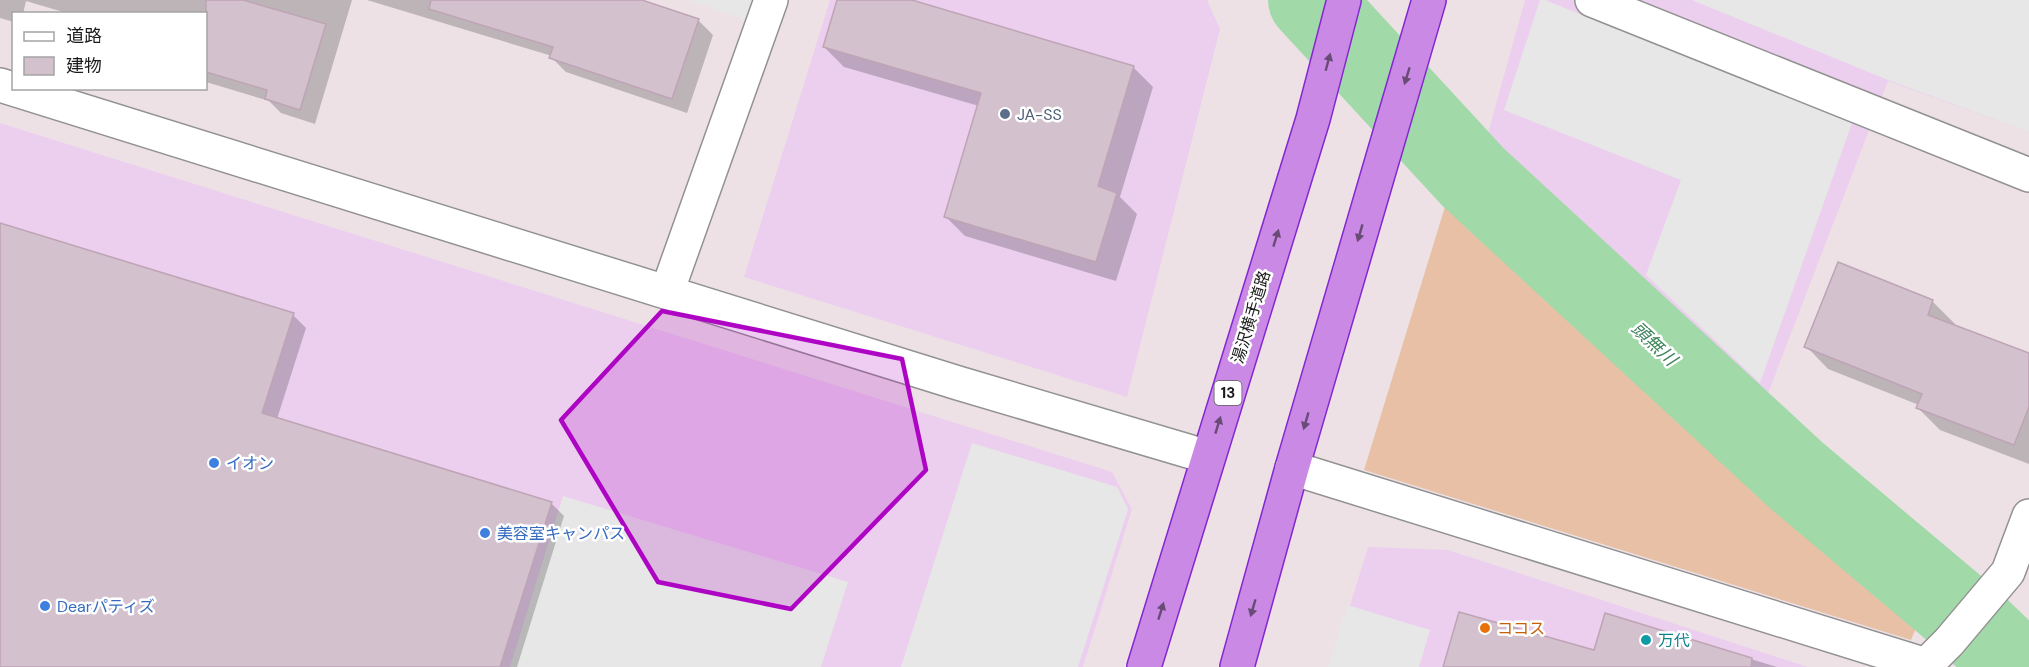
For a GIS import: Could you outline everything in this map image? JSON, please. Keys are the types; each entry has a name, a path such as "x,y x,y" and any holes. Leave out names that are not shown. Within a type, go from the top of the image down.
{"highway":[{"name":"湯沢横手道路","path":"1144,667 1313,119 1344,0"},
{"path":"1237,667 1376,177 1427,10"}],"street":[{"path":"667,292 771,0"},
{"path":"1592,0 2029,175"},
{"path":"16,90 958,383 1208,458"},
{"path":"1292,468 1927,666 2008,572 2029,516"}],"highlighted area":[{"path":"662,311 902,359 926,470 791,609 658,582 561,420"}],"shaded area":[{"path":"687,0 771,0 762,25"},
{"path":"830,0 1207,0 1220,29 1127,397 744,277"},
{"path":"1525,0 2029,0 2029,132 1888,81 1762,409 1483,151"},
{"path":"1540,0 1545,0 1852,123 1760,383 1646,275 1681,180 1504,110"},
{"path":"1692,0 2029,0 2029,132 1888,80"},
{"path":"0,123 1112,472 1132,509 1083,667 0,667"},
{"path":"1448,197 1920,619 1911,640 1364,470"},
{"path":"972,443 1117,487 1128,509 1078,667 901,667"},
{"path":"563,496 848,582 821,667 510,667"},
{"path":"1368,547 1448,550 1808,667 1331,667"},
{"path":"1347,605 1430,630 1419,667 1328,667"}],"building":[{"path":"206,0 243,0 326,24 300,110 265,99 267,90 207,72"},
{"path":"431,0 642,0 699,19 672,99 549,58 553,47 429,9"},
{"path":"837,0 912,0 1134,66 1098,186 1117,193 1096,262 944,217 981,93 823,47"},
{"name":"イオン","path":"0,223 294,313 262,413 552,502 500,667 0,667"},
{"path":"1838,262 1933,300 1928,315 2029,353 2029,407 2014,445 1916,408 1922,394 1804,347"},
{"path":"1459,612 1594,650 1605,613 1752,658 1751,667 1443,667"}],"waterway":[{"name":"頭無川","path":"1310,0 1473,177 1797,476 1967,619 2017,667"}],"place":[{"name":"JA-SS","path":"1005,114"},
{"name":"イオン","path":"214,463"},
{"name":"美容室キャンパス","path":"485,533"},
{"name":"Dearパティズ","path":"45,606"},
{"name":"ココス","path":"1485,628"},
{"name":"万代","path":"1646,640"}]}
